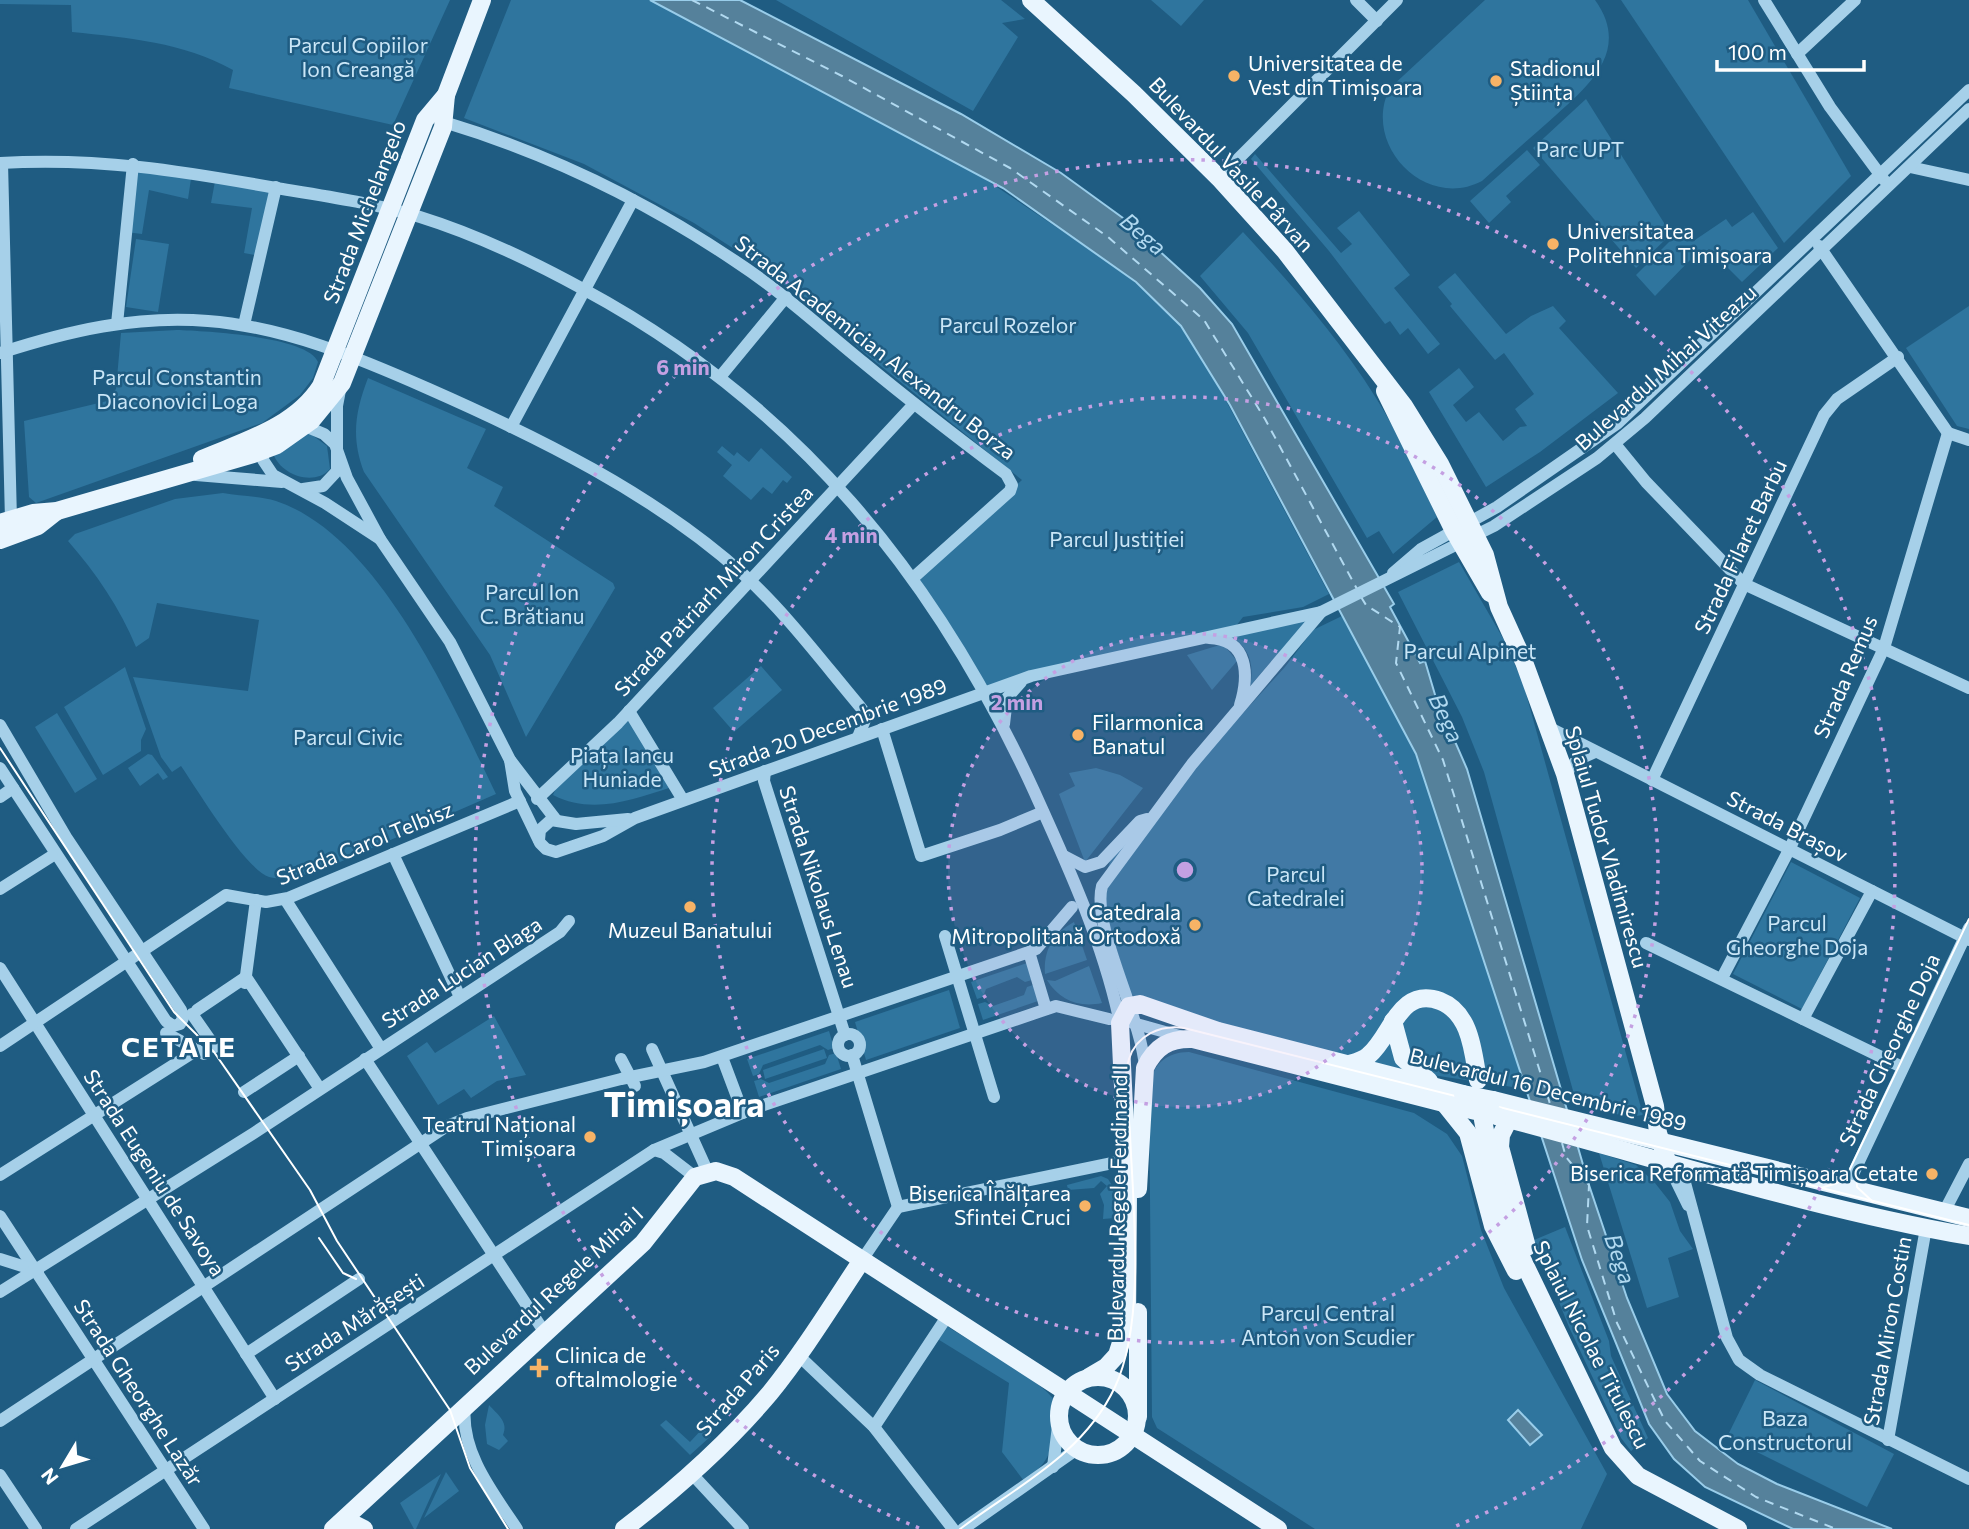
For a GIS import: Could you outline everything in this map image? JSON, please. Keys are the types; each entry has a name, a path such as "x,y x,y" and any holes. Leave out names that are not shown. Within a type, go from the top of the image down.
{"main road":[{"name":"Strada Michelangelo","path":"344,354 410,214 444,122 446,94 482,0"},
{"name":"Bulevardul Vasile Pârvan","path":"1031,0 1134,94 1219,178 1285,251 1404,406 1440,464 1465,533"},
{"name":"Strada Michelangelo","path":"344,354 390,209 425,120 446,94"},
{"path":"6,522 33,513 57,511 151,481 262,451 306,426 319,414 342,383 344,354"},
{"path":"151,481 277,426 316,394 344,354"},
{"path":"0,540 38,526 57,511"},
{"name":"Splaiul Tudor Vladimirescu","path":"1465,533 1485,555 1499,607 1565,774 1655,1106 1674,1166"},
{"path":"1349,1064 1369,1055 1404,1007 1413,1001 1433,999 1459,1015 1466,1027 1478,1080"},
{"name":"Bulevardul 16 Decembrie 1989","path":"1122,1014 1140,1004 1219,1031 1349,1064 1441,1095"},
{"name":"Bulevardul Regele Ferdinand I","path":"1066,1392 1110,1363 1125,1336 1129,1263 1122,1014"},
{"path":"1393,1021 1402,1058 1441,1095 1468,1133 1489,1212 1504,1251 1543,1316 1561,1339"},
{"path":"1145,1068 1162,1045 1170,1041 1193,1039"},
{"name":"Bulevardul 16 Decembrie 1989","path":"1193,1039 1441,1095 1501,1114 1592,1133 1667,1143 1969,1218"},
{"name":"Bulevardul Regele Ferdinand I","path":"1135,1426 1138,1186 1145,1068"},
{"path":"1501,1114 1500,1147 1524,1239 1553,1309 1561,1339"},
{"name":"Splaiul Nicolae Titulescu","path":"1501,1114 1488,1156 1509,1229 1606,1434 1626,1466 1644,1480 1738,1529"},
{"name":"Bulevardul 16 Decembrie 1989","path":"1592,1133 1674,1166 1926,1228 1969,1236"},
{"name":"Bulevardul Regele Mihai I","path":"334,1528 643,1243 691,1181 705,1172 730,1175 1066,1392 1135,1426 1278,1529"},
{"name":"Strada Paris","path":"624,1529 691,1473 754,1411 799,1355 862,1260"},
{"path":"1066,1392 1059,1418 1066,1438 1077,1449 1088,1454 1109,1454 1121,1448 1135,1426 1136,1403 1125,1386 1107,1377 1088,1377"},
{"path":"334,1528 350,1522 364,1529"}],"street":[{"path":"1219,178 1397,0"},
{"path":"1764,0 1830,107 1890,187"},
{"path":"1797,54 1855,0"},
{"path":"1360,4 1377,21"},
{"name":"Bulevardul Mihai Viteazu","path":"1465,533 1618,423 1969,90"},
{"name":"Bulevardul Mihai Viteazu","path":"1465,533 1562,483 1615,444 1823,251 1969,109"},
{"name":"Strada Academician Alexandru Borza","path":"444,122 550,160 633,200 737,262 786,297 914,404 1006,474 1012,485 1005,496 913,578"},
{"name":"Bulevardul Regele Ferdinand I","path":"1,163 64,160 132,164 276,187 410,214 513,251 646,324 720,377 789,434 838,486 913,578 961,649 1008,734 1063,856 1084,904 1122,1014 1145,1068"},
{"path":"1,163 6,522"},
{"path":"117,324 132,164"},
{"path":"1910,167 1969,180"},
{"path":"244,325 276,187"},
{"path":"511,427 633,200"},
{"path":"1813,239 1948,433 1969,440"},
{"path":"720,377 786,297"},
{"path":"4,352 77,331 117,324 173,319 244,325 344,354 511,427 651,506 708,545 750,581 862,709 865,720 858,737"},
{"name":"Strada Filaret Barbu","path":"1652,780 1830,406 1898,358"},
{"path":"151,481 210,475 290,483 307,490 323,486 336,474 339,458 337,406 342,383"},
{"name":"Strada Patriarh Miron Cristea","path":"537,799 629,711 914,404"},
{"path":"380,539 341,513 269,472 262,451 266,436 277,426 292,422 331,439 380,539 450,642 510,760 537,799 571,833 567,847 551,852 539,840 520,801 510,760"},
{"name":"Strada Remus","path":"1722,978 1789,850 1884,648 1948,433"},
{"path":"1615,444 1646,482 1744,584 1969,688"},
{"path":"341,513 341,504 346,499 359,499"},
{"path":"1321,612 1392,574 1421,549 1465,533"},
{"name":"Bulevardul Regele Ferdinand I","path":"1122,1014 1125,987 1100,911 1100,895 1105,880 1149,818 1321,612"},
{"name":"Strada 20 Decembrie 1989","path":"567,847 603,836 635,818 683,800 762,775 858,737 1036,675 1321,612"},
{"path":"1198,639 1224,641 1243,657 1247,676 1239,707"},
{"path":"1008,734 1004,715 1007,698 1016,686 1036,675"},
{"path":"629,711 683,800"},
{"path":"0,725 56,821 183,1012 180,1024 174,1026 168,1023 0,768"},
{"name":"Strada Brașov","path":"1548,727 1789,850 1966,936"},
{"path":"882,729 921,856 1000,830 1043,812"},
{"path":"1565,774 1577,760 1595,752"},
{"name":"Strada Nikolaus Lenau","path":"762,775 845,1035 854,1036 859,1041 859,1049 852,1055 859,1078"},
{"path":"0,797 13,788"},
{"name":"Strada Carol Telbisz","path":"143,952 222,898 230,895 256,900 285,899 520,801"},
{"name":"Strada 20 Decembrie 1989","path":"559,821 589,824 635,818"},
{"path":"1063,856 1085,867 1094,866 1109,856 1140,821 1149,818"},
{"path":"539,840 542,826 559,821"},
{"path":"393,854 460,997"},
{"path":"0,889 52,856"},
{"path":"1803,1019 1872,891"},
{"path":"285,899 443,1178 545,1333"},
{"path":"256,900 246,981 270,1012 320,1089"},
{"path":"0,1421 424,1141 467,1118 629,1081 696,1058 722,1056 838,1010 1029,952 1036,949 1072,907"},
{"name":"Strada Lucian Blaga","path":"0,1292 41,1272 560,932 569,921"},
{"path":"945,936 994,1097"},
{"name":"Strada Gheorghe Doja","path":"1846,1189 1966,936"},
{"path":"1646,943 1902,1067"},
{"path":"0,1046 143,952"},
{"path":"1029,952 1046,1009 1056,1006 1122,1014"},
{"name":"Strada Eugeniu de Savoya","path":"0,968 275,1399"},
{"path":"205,1050 194,1012 246,981"},
{"path":"1125,987 1150,1007"},
{"name":"Strada Mărășești","path":"76,1529 654,1150 743,1113 859,1078 1046,1009"},
{"name":"Bulevardul 16 Decembrie 1989","path":"1122,1014 1193,1039"},
{"path":"166,1033 205,1050"},
{"path":"652,1049 705,1166"},
{"path":"0,1175 94,1115 205,1050"},
{"path":"244,1092 299,1056"},
{"path":"722,1056 743,1113"},
{"path":"621,1059 629,1081"},
{"path":"859,1078 898,1207"},
{"path":"654,1150 664,1153 690,1173"},
{"path":"862,1260 898,1207 1128,1160"},
{"path":"1944,1212 1969,1164"},
{"name":"Splaiul Tudor Vladimirescu","path":"1674,1166 1690,1208 1727,1338 1739,1360 1794,1393 1969,1479"},
{"name":"Strada Gheorghe Lazăr","path":"0,1216 41,1272 93,1360 204,1529"},
{"name":"Strada Miron Costin","path":"1888,1440 1926,1228"},
{"path":"0,1259 41,1272"},
{"path":"246,1354 359,1279"},
{"path":"874,1427 947,1315"},
{"path":"799,1355 874,1427 953,1529"},
{"path":"465,1405 463,1418 474,1459 517,1529"},
{"path":"1053,1467 1059,1418"},
{"path":"963,1529 1077,1449"},
{"path":"691,1473 743,1529"},
{"path":"0,1475 36,1529"}],"green space":[{"name":"Parcul Copiilor Ion Creangă","path":"0,0 450,0 393,125 229,88 233,70 175,47 135,39 72,32 71,5 0,4"},
{"name":"Parcul Rozelor","path":"511,0 650,0 973,171 1123,272 1170,313 1200,352 1329,594 1303,607 1243,617 1233,630 988,691 913,578 1022,480 867,355 796,293 742,254 694,223 584,164 464,118"},
{"path":"776,0 1001,0 1025,19 1002,23 1018,37 973,111"},
{"path":"1151,0 1204,0 1181,26"},
{"path":"1485,0 1595,0 1606,19 1609,38 1606,54 1588,85 1482,181 1460,188 1440,187 1420,180 1404,167 1391,150 1384,130 1383,109 1390,88"},
{"path":"1621,0 1748,0 1851,176 1784,243"},
{"name":"Parc UPT","path":"1586,99 1671,234 1636,268 1533,148"},
{"path":"1527,150 1540,165 1506,196 1511,202 1489,223 1470,201"},
{"path":"1255,154 1341,253 1352,244 1337,228 1359,211 1410,275 1394,288 1440,344 1428,354 1408,328 1400,335 1390,321 1385,324 1329,251 1251,159"},
{"path":"133,164 192,172 188,199 149,190 142,234 126,232"},
{"path":"216,176 276,187 260,256 244,253 252,208 211,203"},
{"path":"1753,212 1778,248 1742,282 1709,249 1693,263 1690,260 1655,296 1636,275 1685,226 1695,240 1726,219 1732,227"},
{"path":"1243,232 1314,312 1376,398 1437,517 1393,554 1379,531 1367,538 1248,333 1200,276"},
{"path":"136,239 169,244 158,312 126,307"},
{"path":"1455,273 1506,334 1531,316 1553,306 1566,321 1559,328 1618,393 1540,452 1486,487 1429,392 1459,368 1474,387 1453,405 1466,422 1479,412 1503,441 1520,427 1527,426 1515,409 1534,394 1504,353 1495,360 1450,306 1452,304 1438,287"},
{"path":"1969,306 1969,429 1957,426 1906,348"},
{"name":"Parcul Constantin Diaconovici Loga","path":"177,330 276,341 310,353 318,362 313,378 300,395 262,423 36,503 29,497 24,421 107,401 116,389 121,333"},
{"name":"Parcul Ion C. Brătianu","path":"368,378 486,429 467,468 503,487 494,506 613,583 615,588 526,737 490,655 364,472 357,448 356,425"},
{"path":"308,432 327,446 330,469 323,474 307,478 283,467 273,453"},
{"path":"722,446 734,456 737,452 749,462 761,448 792,477 787,483 783,480 772,494 763,487 751,500 723,476 732,465 717,452"},
{"name":"Parcul Civic","path":"223,493 276,501 313,520 348,548 408,626 458,715 496,794 317,872 274,878 259,871 247,860 181,766 172,772 161,757 133,677 248,691 259,620 157,603 149,638 136,647 123,618 106,591 68,541 75,534 175,499"},
{"name":"Parcul Alpinet","path":"1459,562 1504,640 1523,683 1643,1115 1629,1117 1577,1105 1484,772 1462,717 1398,592"},
{"name":"Parcul Catedralei","path":"1342,616 1402,725 1423,771 1526,1089 1338,1061 1137,999 1130,993 1100,895 1111,858 1285,667 1313,630"},
{"path":"1308,619 1250,686 1252,671 1249,656 1241,644 1228,635"},
{"path":"1223,644 1237,661 1212,690 1187,655"},
{"path":"761,666 782,690 734,732 713,708"},
{"path":"125,667 146,729 141,740 141,751 103,775 64,707"},
{"path":"57,713 97,779 75,793 35,727"},
{"name":"Piața Iancu Huniade","path":"628,717 672,787 627,801 597,805 568,801 553,795 556,788"},
{"path":"148,754 152,755 168,777 163,780 158,773 140,786 128,768"},
{"path":"1096,768 1120,775 1143,788 1085,862 1059,794 1075,786 1069,773"},
{"name":"Parcul Gheorghe Doja","path":"1791,862 1860,898 1802,1009 1733,974"},
{"path":"1074,922 1087,960 1045,974 1046,958 1051,944 1060,932"},
{"path":"1027,963 1032,980 1025,982 1017,977 986,989 983,997 977,999 971,982"},
{"path":"1089,966 1102,1003 1070,1001 1057,993 1047,980 1055,981"},
{"path":"1033,985 1038,1001 983,1020 978,1004 985,1002 993,1006 1024,995 1027,987"},
{"path":"949,990 960,1028 866,1060 855,1022"},
{"path":"494,1016 526,1075 497,1081 471,1098 464,1089 438,1105 407,1056 427,1042 435,1053"},
{"path":"829,1031 834,1048 828,1050 820,1045 763,1065 759,1074 753,1076 747,1059"},
{"path":"824,1049 827,1058 765,1079 763,1070"},
{"name":"Parcul Central Anton von Scudier","path":"1189,1052 1414,1113 1447,1134 1462,1156 1481,1230 1504,1288 1607,1474 1581,1529 1315,1529 1157,1428 1152,1417 1149,1086 1154,1071 1162,1061 1174,1054"},
{"path":"836,1053 841,1069 759,1097 754,1081 761,1079 769,1083 825,1064 829,1055"},
{"path":"1599,1153 1636,1165 1670,1202 1680,1231 1693,1249 1668,1258 1679,1297 1647,1308"},
{"path":"1101,1176 1108,1179 1113,1187 1115,1218 1103,1219 1104,1205 1100,1194 1107,1186 1101,1181 1094,1188 1068,1190 1067,1185"},
{"path":"1565,1227 1609,1341 1611,1356 1648,1438 1631,1451 1621,1438 1569,1327 1534,1240"},
{"path":"945,1325 1022,1373 1055,1402 1057,1418 1051,1449 1041,1466 1024,1481 1002,1452 1009,1383 936,1338"},
{"name":"Baza Constructorul","path":"1755,1380 1894,1454 1867,1507 1727,1437"},
{"path":"489,1405 503,1422 503,1435 508,1441 499,1450 487,1444 485,1425"},
{"path":"666,1420 690,1442 703,1428 711,1436 690,1455 660,1425"},
{"path":"446,1472 459,1491 424,1518"},
{"path":"441,1474 416,1529 414,1529 400,1503"}],"shaded area":[{"path":"650,0 740,0 961,114 1061,173 1123,218 1200,288 1232,324 1394,604 1390,607 1420,663 1425,661 1436,698 1467,769 1589,1185 1627,1298 1667,1394 1695,1431 1738,1464 1777,1484 1892,1529 1793,1529 1705,1487 1674,1459 1649,1424 1582,1260 1416,754 1230,405 1181,326 1136,282 1003,188"},
{"path":"1518,1410 1542,1435 1530,1445 1508,1420"}],"ferry route":[{"path":"692,0 842,76 1010,168 1108,237 1204,320 1265,419 1357,589"},
{"path":"1361,597 1366,605 1400,627 1396,663 1443,760 1551,1107"},
{"path":"1562,1143 1566,1157 1589,1185 1587,1226 1617,1323 1665,1421 1700,1461 1756,1497 1836,1529"}],"tram line":[{"path":"0,748 174,1012 214,1052 310,1190 337,1241 450,1410 470,1468 508,1529"},
{"path":"1818,1189 1837,1183 1849,1171 1969,919"},
{"path":"960,1529 1026,1483 1067,1450 1085,1432 1115,1387 1125,1360 1134,1297 1135,1228 1127,1068 1137,1044 1158,1030 1184,1028 1969,1225"},
{"path":"1856,1169 1857,1187 1873,1202"},
{"path":"319,1238 343,1273 356,1279"}],"place":[{"name":"Universitatea de Vest din Timișoara","path":"1234,76"},
{"name":"Stadionul Știința","path":"1496,81"},
{"name":"Universitatea Politehnica Timișoara","path":"1553,244"},
{"name":"Filarmonica Banatul","path":"1078,735"},
{"name":"Muzeul Banatului","path":"690,907"},
{"name":"Catedrala Mitropolitană Ortodoxă","path":"1195,925"},
{"name":"Teatrul Național Timișoara","path":"590,1137"},
{"name":"Biserica Reformată Timișoara Cetate","path":"1932,1174"},
{"name":"Biserica Înălțarea Sfintei Cruci","path":"1085,1206"},
{"name":"Clinica de oftalmologie","path":"539,1368"}],"district":[{"name":"CETATE","path":"179,1047"},
{"name":"Timișoara","path":"684,1105"}],"water label":[{"name":"Bega","path":"1143,234"},
{"name":"Bega","path":"1446,718"},
{"name":"Bega","path":"1620,1259"}],"park label":[{"name":"Parcul Justiției","path":"1117,540"}]}
